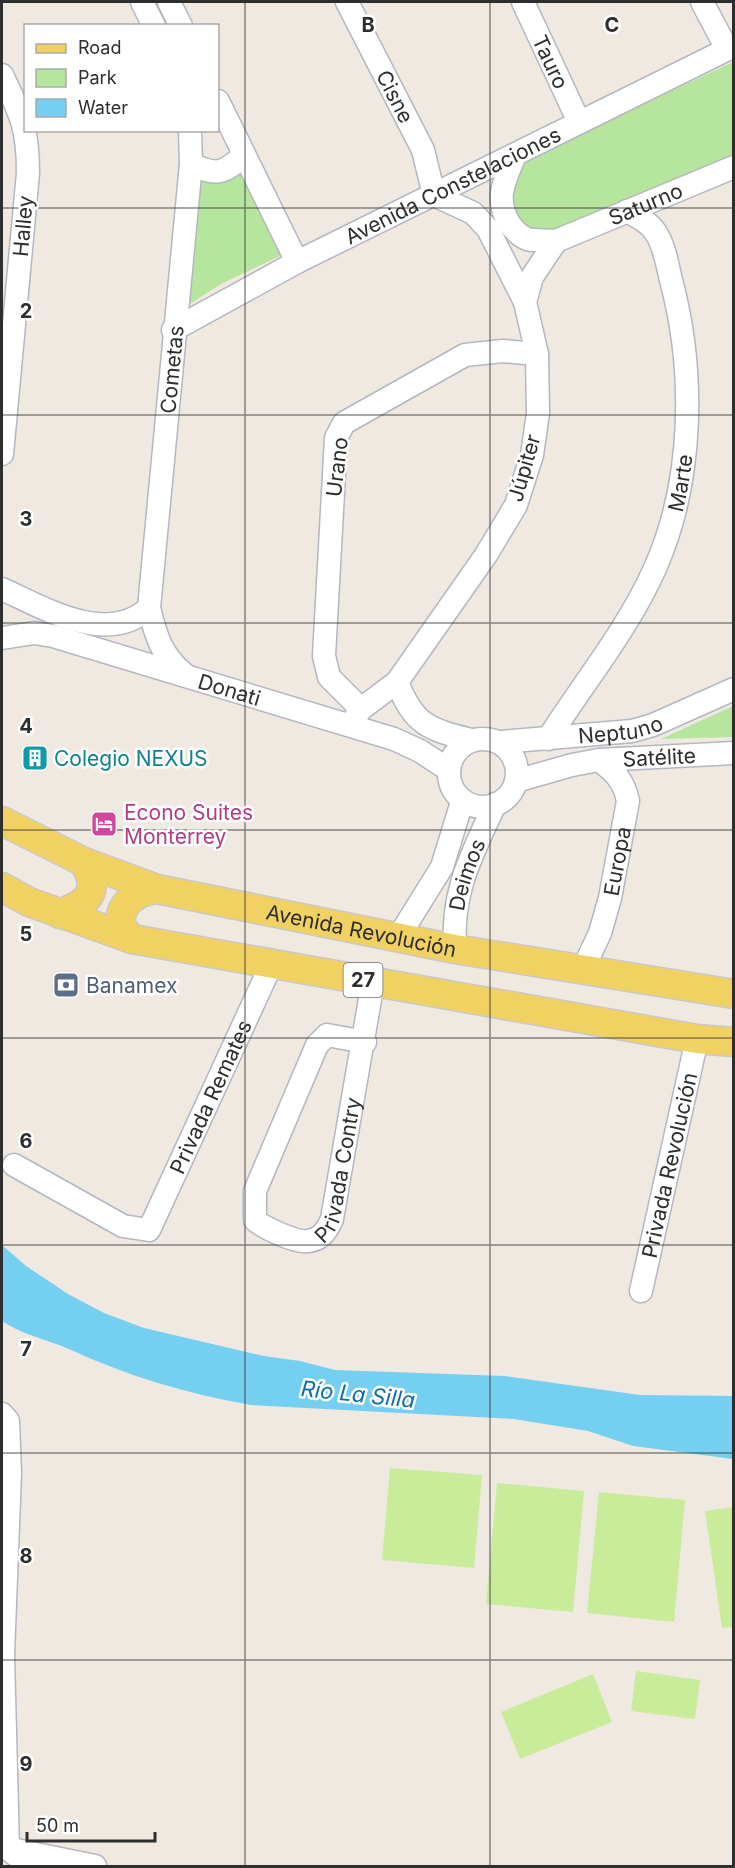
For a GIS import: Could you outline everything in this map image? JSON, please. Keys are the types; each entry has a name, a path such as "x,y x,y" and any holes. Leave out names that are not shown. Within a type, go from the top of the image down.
{"main road":[{"name":"Avenida Revolución","path":"2,821 84,862 157,889 272,914 399,936 455,949 734,994"},
{"path":"60,914 80,906 88,898 91,885 84,862"},
{"name":"27","path":"2,887 60,914 132,939 697,1039 734,1042"},
{"path":"132,939 121,927 125,906 139,893 157,889"}],"street":[{"path":"142,2 153,24"},
{"path":"169,2 180,24"},
{"name":"Cisne","path":"347,2 423,150 435,195"},
{"name":"Tauro","path":"523,2 579,122"},
{"path":"702,2 730,47"},
{"name":"Avenida Constelaciones","path":"173,330 297,262 730,47"},
{"name":"Halley","path":"2,75 24,124"},
{"path":"219,103 297,262"},
{"name":"Halley","path":"2,454 28,173 26,132"},
{"name":"Cometas","path":"184,674 170,662 160,647 149,608 173,330 191,164 190,132"},
{"path":"191,164 208,172 220,172 244,155"},
{"name":"Saturno","path":"515,155 501,188 500,202 503,213 513,229 527,239 556,241 734,167"},
{"name":"Júpiter","path":"356,717 397,682 486,555 516,505 532,455 538,413 537,354 525,302 489,229 473,213 435,195"},
{"name":"Marte","path":"548,739 623,629 656,566 669,527 683,463 686,408 681,318 662,244 655,231 644,220 627,211"},
{"path":"525,302 532,277 556,241"},
{"name":"Urano","path":"356,717 329,677 324,656 336,438 344,423 465,355 503,351 537,354"},
{"path":"2,590 49,611 93,624 123,625 136,620 149,608"},
{"name":"Donati","path":"2,638 33,633 53,636 184,674 356,717 449,770"},
{"path":"397,682 413,715 422,723 444,733 471,740 490,739 501,742 512,757 516,781 508,797 495,804 474,806 462,802 454,792 449,770 460,748 471,740"},
{"name":"Neptuno","path":"501,742 632,731 653,725 734,689"},
{"name":"Satélite","path":"516,781 599,760 734,753"},
{"name":"Europa","path":"582,971 600,933 610,898 628,801 625,787 615,772 599,760"},
{"name":"Deimos","path":"399,936 442,867 462,802"},
{"name":"Deimos","path":"455,949 454,914 462,878 495,804"},
{"name":"Privada Remates","path":"14,1164 123,1226 149,1230 272,963"},
{"name":"Privada Contry","path":"364,1042 327,1035 317,1045 255,1191 255,1220 263,1228 308,1242 319,1238 328,1230 332,1219 364,1042 373,982"},
{"name":"Privada Revolución","path":"641,1291 697,1039"},
{"path":"2,1414 8,1420 10,1473 3,1655 5,1848"},
{"path":"5,1848 30,1866"},
{"path":"5,1848 95,1866"}],"green space":[{"path":"733,62 733,166 552,231 529,228 517,218 506,180 516,163"},
{"path":"243,165 282,255 221,284 185,307 199,179"},
{"path":"733,706 733,737 661,739"},
{"path":"390,1468 482,1475 474,1568 382,1560"},
{"path":"497,1483 584,1491 573,1612 486,1604"},
{"path":"599,1492 685,1500 674,1622 587,1613"},
{"path":"733,1507 733,1627 722,1628 705,1511"},
{"path":"636,1671 700,1680 695,1719 631,1711"},
{"path":"593,1674 612,1722 520,1759 501,1712"}],"water":[{"name":"Río La Silla","path":"2,1245 26,1266 68,1294 104,1313 144,1328 264,1356 300,1361 335,1370 505,1376 640,1395 733,1396 733,1459 633,1446 588,1431 514,1419 251,1405 158,1383 113,1368 2,1321"}],"place":[{"name":"Colegio NEXUS","path":"35,758"},
{"name":"Econo Suites Monterrey","path":"104,824"},
{"name":"Banamex","path":"66,985"}]}
